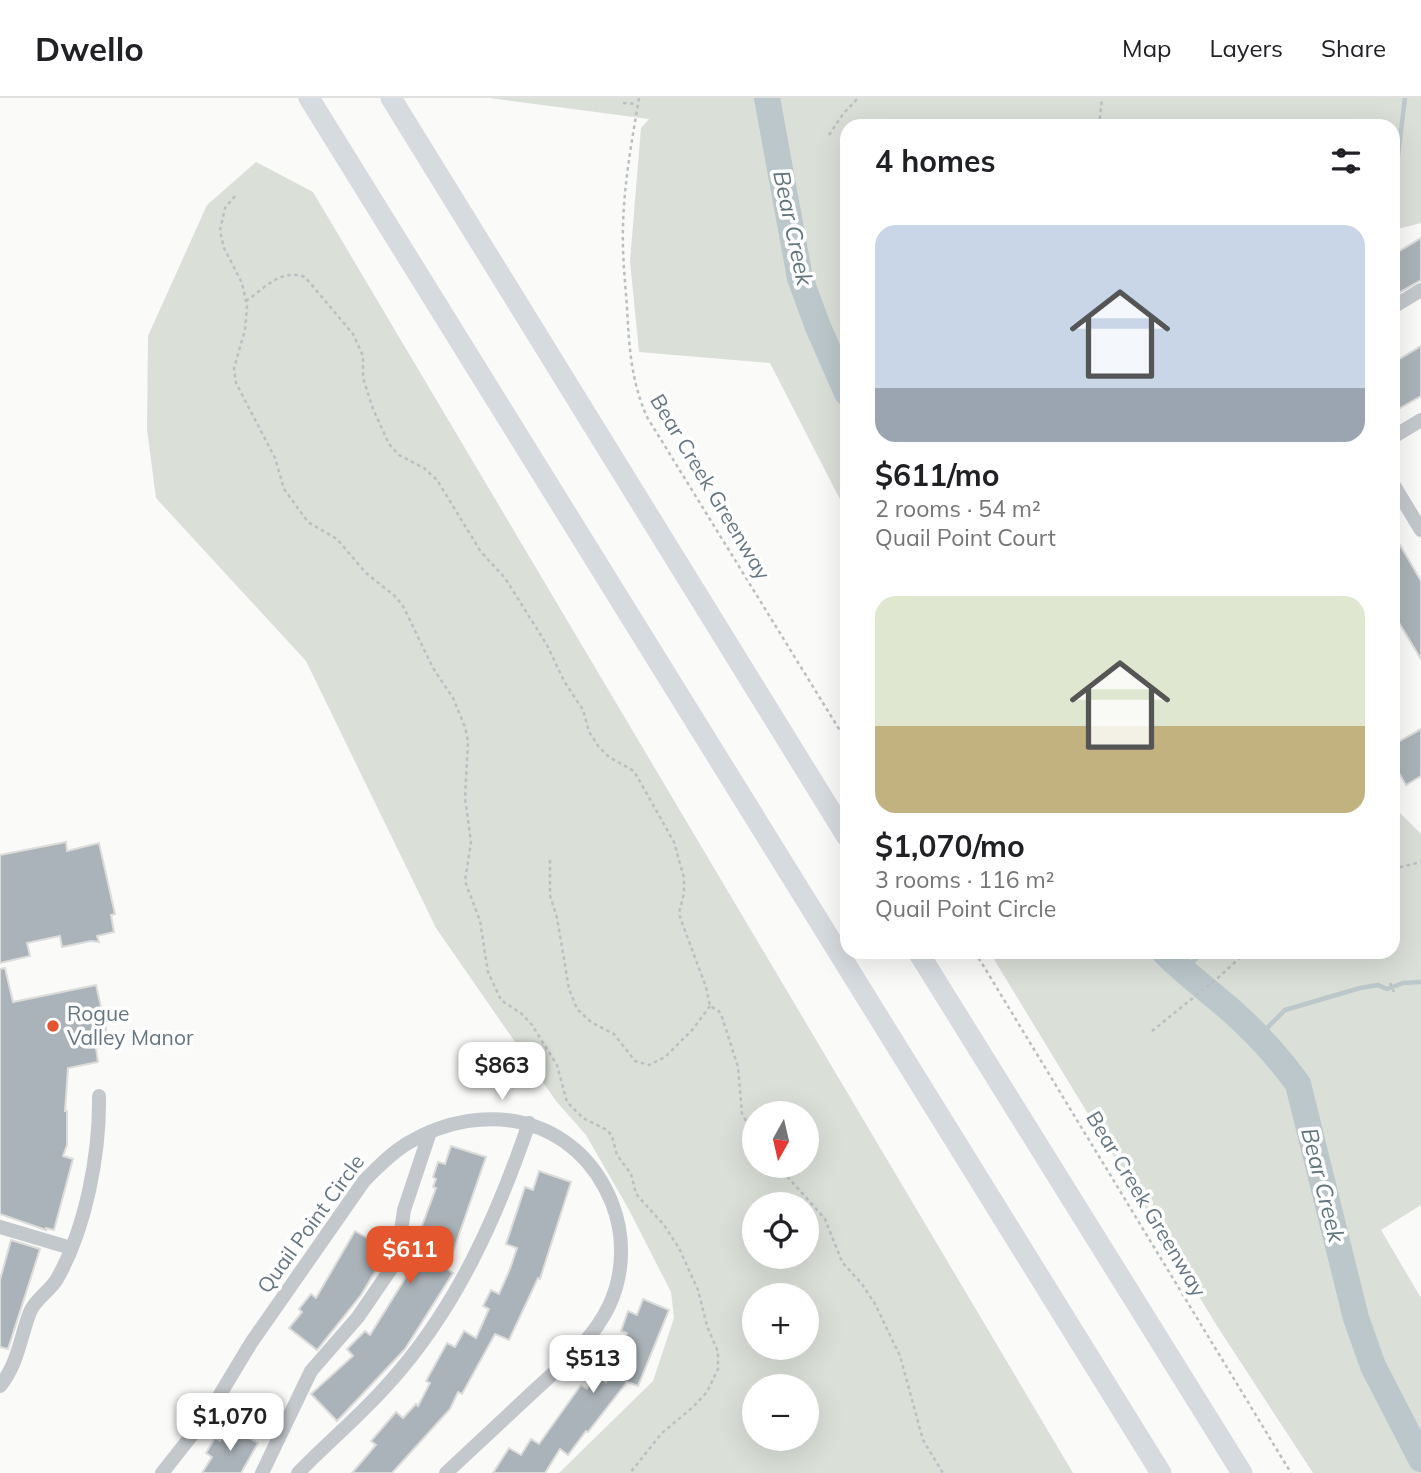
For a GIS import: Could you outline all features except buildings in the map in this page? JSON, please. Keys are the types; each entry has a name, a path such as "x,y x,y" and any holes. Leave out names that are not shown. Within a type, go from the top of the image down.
{"highway":[{"path":"309,98 840,955"},
{"path":"391,98 840,826"},
{"path":"843,959 1161,1473"},
{"path":"922,959 1242,1473"},
{"path":"1192,1391 1253,1473"}],"street":[{"path":"1400,303 1421,290"},
{"path":"1400,433 1421,420"},
{"path":"1400,496 1421,530"},
{"path":"0,1386 14,1364 31,1308 56,1280 71,1248 95,1164 99,1096"},
{"name":"Quail Point Circle","path":"162,1473 207,1416 251,1343 364,1181 399,1150 430,1132 480,1119 507,1119 529,1123 569,1146 602,1181 613,1207 620,1235 621,1257 615,1291 587,1342 446,1473"},
{"path":"298,1473 349,1426 391,1381 437,1321 479,1250 501,1201 529,1123"},
{"path":"262,1473 312,1371 358,1317 397,1260 404,1210 430,1132"},
{"path":"0,1227 71,1248"}],"path":[{"name":"Bear Creek Greenway","path":"639,98 627,172 623,226 629,346 637,394 647,417 840,731"},
{"path":"829,135 858,98"},
{"path":"1100,119 1102,98"},
{"path":"623,103 638,104"},
{"path":"235,196 225,208 220,231 224,248 242,283 246,301 245,330 235,361 234,374 275,458 282,485 308,522 337,539 366,573 396,597 433,668 453,698 466,727 468,757 464,798 471,842 465,881 480,921 488,972 501,1000 532,1024 557,1065 567,1102 583,1118 607,1130 612,1136 617,1155 631,1174 636,1194 664,1225 679,1248 698,1290 707,1325 718,1352 718,1369 701,1399 662,1433 630,1473"},
{"path":"246,301 272,280 300,275 354,334 363,356 363,378 389,444 399,455 424,468 437,480 481,552 505,578 547,645 564,681 583,710 589,732 609,757 634,771 674,842 684,878 684,893 679,913 706,987 709,1006 698,1023 665,1056 649,1065 635,1061 614,1034 591,1023 581,1014 569,989 557,918 550,895 550,860"},
{"path":"1400,867 1421,862"},
{"name":"Bear Creek Greenway","path":"979,959 1291,1473"},
{"path":"1152,1031 1238,959"},
{"path":"1390,983 1395,992"},
{"path":"709,1006 719,1011 722,1017 738,1067 742,1114"},
{"path":"789,1178 825,1219 842,1262 862,1284 875,1304 900,1356 923,1440 943,1473"}],"shaded area":[{"path":"490,98 1421,98 1421,223 1400,228 1400,119 840,119 840,499 770,363 639,352 630,261 641,128 649,119"},
{"path":"256,162 313,192 1073,1473 559,1473 653,1381 674,1318 671,1292 628,1208 586,1135 556,1101 436,928 306,661 156,498 147,429 148,336 207,205"},
{"path":"1400,813 1421,834 1421,1205 1381,1230 1421,1298 1421,1473 1313,1473 1217,1326 994,959 1400,959"}],"waterway":[{"name":"Bear Creek","path":"767,98 800,278 840,377"},
{"path":"1400,139 1405,98"},
{"name":"Bear Creek","path":"1171,959 1245,1023 1268,1046 1298,1084 1356,1318 1373,1366 1421,1459"},
{"path":"1182,972 1196,959"},
{"path":"1258,1037 1285,1010 1360,988 1378,985 1387,989 1403,983 1421,982"}],"place":[{"name":"Rogue Valley Manor","path":"53,1026"}]}
